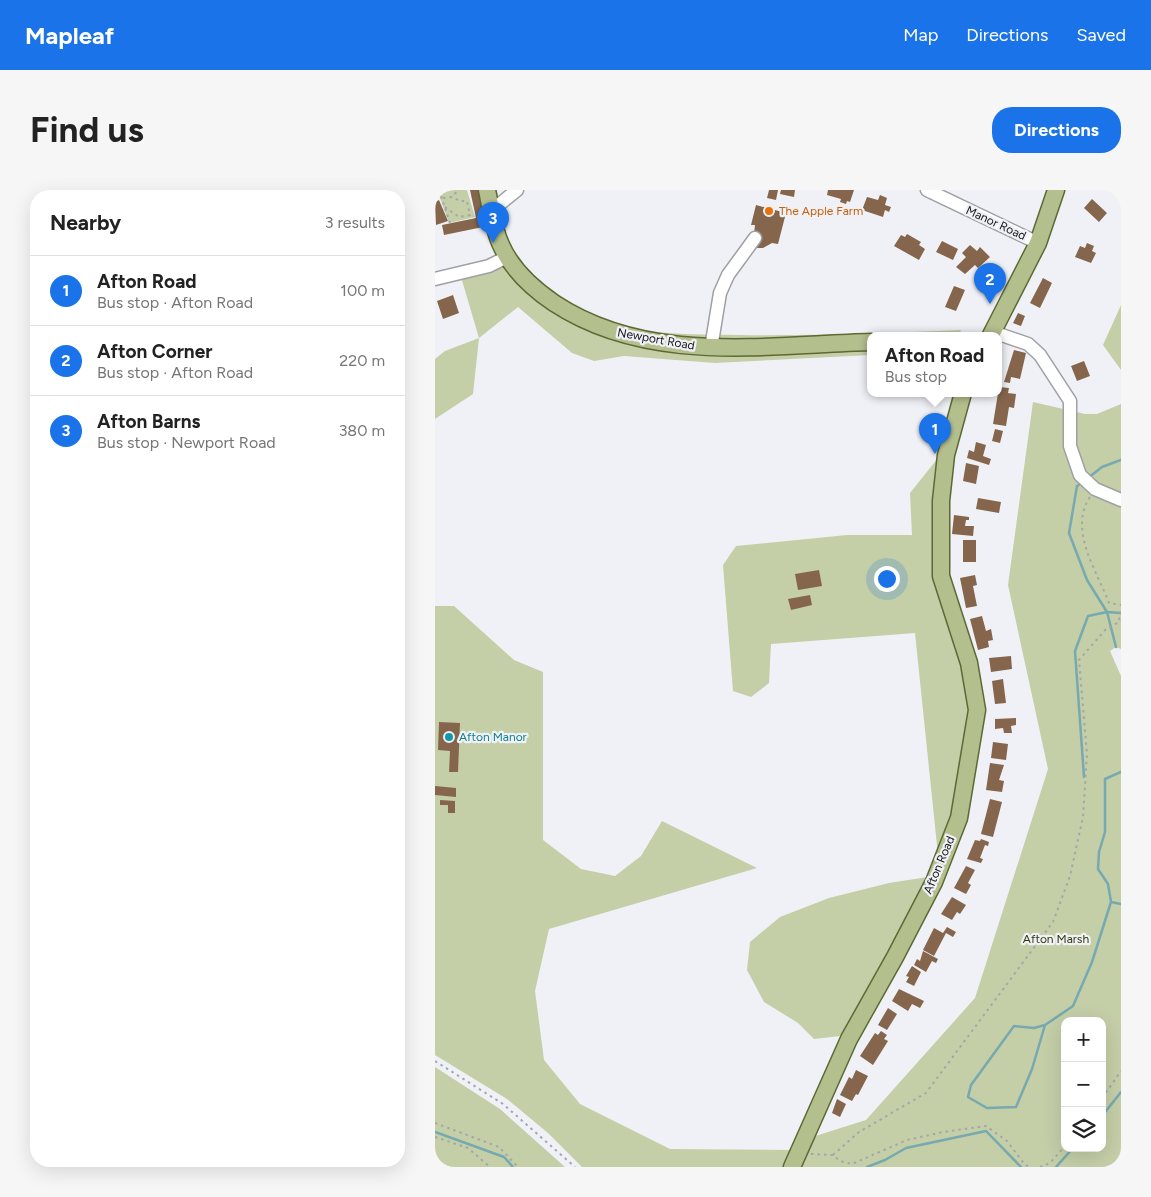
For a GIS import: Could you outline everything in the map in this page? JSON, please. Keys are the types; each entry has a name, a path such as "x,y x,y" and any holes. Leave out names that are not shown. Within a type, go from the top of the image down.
{"main road":[{"name":"Newport Road","path":"487,190 496,234 507,257 519,274 539,292 596,327 638,338 711,348 867,342"},
{"path":"993,332 1038,243 1057,190"},
{"name":"Afton Road","path":"792,1167 849,1039 934,882 959,818 977,710 969,663 941,576 941,501 947,455 962,397"}],"street":[{"path":"491,208 501,203 517,190"},
{"name":"Manor Road","path":"934,192 989,221 1038,243"},
{"path":"711,348 720,293 728,275 755,238"},
{"path":"435,279 489,266 507,257"},
{"path":"1002,337 1028,344 1040,355 1070,401 1070,446 1080,474 1094,488 1121,500"}],"path":[{"path":"439,190 450,223"},
{"path":"451,197 458,190"},
{"path":"443,198 451,197 460,202 467,201 470,215 459,217 445,207"},
{"path":"799,1150 815,1156 833,1155 859,1132 926,1092 1053,922 1070,876 1083,817 1087,754 1079,660 1106,629 1120,620 1121,607 1109,603 1081,536 1083,509 1094,488"},
{"path":"435,1060 475,1084 519,1116 575,1167"},
{"path":"1106,1092 1121,1071"},
{"path":"435,1123 499,1147 518,1167"},
{"path":"833,1155 840,1161 852,1164 907,1140 943,1132 986,1126 1007,1141 1025,1165 1032,1167"},
{"path":"435,1137 468,1148 491,1167"},
{"path":"1040,1167 1050,1163 1061,1151"},
{"path":"1116,1167 1121,1160"}],"green space":[{"path":"437,190 467,190 475,217 449,223"},
{"path":"518,260 536,277 576,306 598,317 631,328 684,334 867,333 867,355 715,363 624,356 594,361 572,353 518,307 479,338 461,277"},
{"path":"1121,305 1121,370 1103,345"},
{"path":"961,330 960,332 905,332"},
{"path":"479,338 473,394 435,419 435,359 445,351"},
{"name":"Afton Marsh","path":"1033,402 1085,414 1097,414 1121,404 1121,649 1116,647 1110,651 1121,676 1121,1154 1112,1167 798,1167 809,1138 866,1120 975,998 1048,769 1008,585"},
{"path":"942,453 937,500 962,665 972,712 956,815 938,855 915,633 771,644 769,683 751,697 733,691 723,565 736,546 847,535 912,535 910,493"},
{"path":"435,606 454,606 514,660 543,672 543,840 581,869 615,876 641,856 662,821 757,868 549,929 535,991 544,1060 580,1104 670,1149 791,1150 783,1167 582,1167 548,1133 507,1099 435,1055"},
{"path":"928,877 891,952 840,1036 814,1039 798,1023 764,1002 747,970 750,942 780,917 829,898 889,883"},
{"path":"435,1067 500,1109 565,1167 435,1167"}],"building":[{"path":"470,190 480,190 488,226 444,235 442,225 476,218"},
{"path":"769,190 778,190 776,200 767,198"},
{"path":"781,190 795,190 794,197 780,194"},
{"path":"828,190 854,190 850,202 847,201 846,204 840,202 841,199 827,195"},
{"path":"880,195 887,198 885,205 891,207 889,212 885,210 883,217 862,210 867,197 878,200"},
{"path":"1092,199 1107,213 1099,222 1084,208"},
{"path":"439,200 448,221 436,225 435,202"},
{"path":"756,205 786,213 778,244 772,243 763,248 756,248 759,235 754,234 755,225 751,225"},
{"path":"907,234 921,242 919,245 925,249 919,260 894,246 901,235 905,237"},
{"path":"942,241 958,249 953,260 936,252"},
{"path":"1087,243 1094,246 1092,251 1096,253 1091,263 1075,257 1080,246 1085,248"},
{"path":"970,245 977,251 980,247 990,257 978,268 975,265 965,274 956,267 966,257 962,253"},
{"path":"1043,278 1052,283 1040,308 1030,303"},
{"path":"954,286 965,290 956,311 945,307"},
{"path":"453,295 459,313 443,319 437,301"},
{"path":"1018,313 1025,316 1021,326 1013,323"},
{"path":"1014,350 1026,353 1020,379 1011,377 1010,383 1004,382"},
{"path":"1084,361 1090,376 1077,381 1071,366"},
{"path":"1002,387 1009,388 1008,393 1016,394 1014,408 1009,407 1006,426 993,424 997,397 1002,397"},
{"path":"995,429 1003,431 1000,443 992,441"},
{"path":"976,442 986,445 983,456 991,459 989,465 967,458 969,450 974,452"},
{"path":"966,463 979,466 976,484 963,481"},
{"path":"978,498 1001,502 999,513 976,509"},
{"path":"954,515 969,517 969,520 966,520 965,526 974,526 973,536 952,534"},
{"path":"963,540 976,540 976,562 963,562"},
{"path":"819,570 822,586 798,590 795,574"},
{"path":"975,575 977,585 973,586 977,606 966,608 960,578"},
{"path":"810,595 812,605 791,610 788,599"},
{"path":"982,616 986,631 991,629 993,640 988,641 989,647 978,650 970,619"},
{"path":"1011,656 1012,669 991,672 989,658"},
{"path":"1003,679 1006,703 995,704 992,681"},
{"path":"1016,718 1016,725 1011,726 1012,733 1004,733 1003,728 995,729 995,719"},
{"name":"Afton Manor","path":"439,722 460,723 458,772 449,772 450,751 438,750"},
{"path":"993,742 1008,744 1006,760 991,758"},
{"path":"990,763 1004,765 999,780 1004,781 1002,792 986,790"},
{"path":"435,786 456,788 456,797 435,795"},
{"path":"990,799 1002,802 993,837 981,834"},
{"path":"440,800 455,801 455,813 448,813 448,805 440,805"},
{"path":"981,839 989,842 988,846 985,845 980,858 983,859 981,863 967,859 975,840 980,841"},
{"path":"966,866 975,870 968,883 971,885 966,894 954,888"},
{"path":"952,897 966,905 960,914 957,912 952,920 941,914"},
{"path":"947,927 956,932 953,937 946,933 934,956 923,950 934,928 943,933"},
{"path":"923,951 938,959 936,963 932,961 926,972 914,965 917,959 920,961"},
{"path":"912,966 921,972 914,986 906,982 909,977 906,976"},
{"path":"899,989 924,1001 920,1008 912,1004 908,1011 892,1001"},
{"path":"888,1008 897,1014 887,1030 878,1025"},
{"path":"881,1031 887,1035 884,1039 888,1041 873,1065 860,1056 875,1033 878,1035"},
{"path":"856,1070 868,1076 858,1095 856,1094 852,1101 840,1095 849,1077 852,1079"},
{"path":"837,1099 846,1104 840,1117 832,1113"}],"waterway":[{"path":"1088,478 1102,467 1121,460"},
{"path":"1082,483 1077,486 1069,533 1087,580 1107,612 1116,647"},
{"path":"1084,777 1075,651 1088,616 1107,612 1121,613"},
{"path":"1045,1025 1032,1069 1016,1107 987,1108 968,1097 971,1085 1014,1026 1034,1028 1045,1025 1073,1006 1092,962 1111,902 1108,884 1098,869 1099,852 1105,832 1105,779 1121,772"},
{"path":"1111,902 1121,904"},
{"path":"1106,1111 1121,1092"},
{"path":"867,1167 885,1160 906,1148 986,1131 1021,1167"},
{"path":"435,1132 504,1157 513,1167"},
{"path":"1056,1167 1069,1152"}],"place":[{"name":"The Apple Farm","path":"769,211"},
{"name":"Afton Barns","path":"493,243"},
{"name":"Afton Corner","path":"990,304"},
{"name":"Afton Road","path":"935,454"},
{"name":"Afton Manor","path":"449,737"}]}
